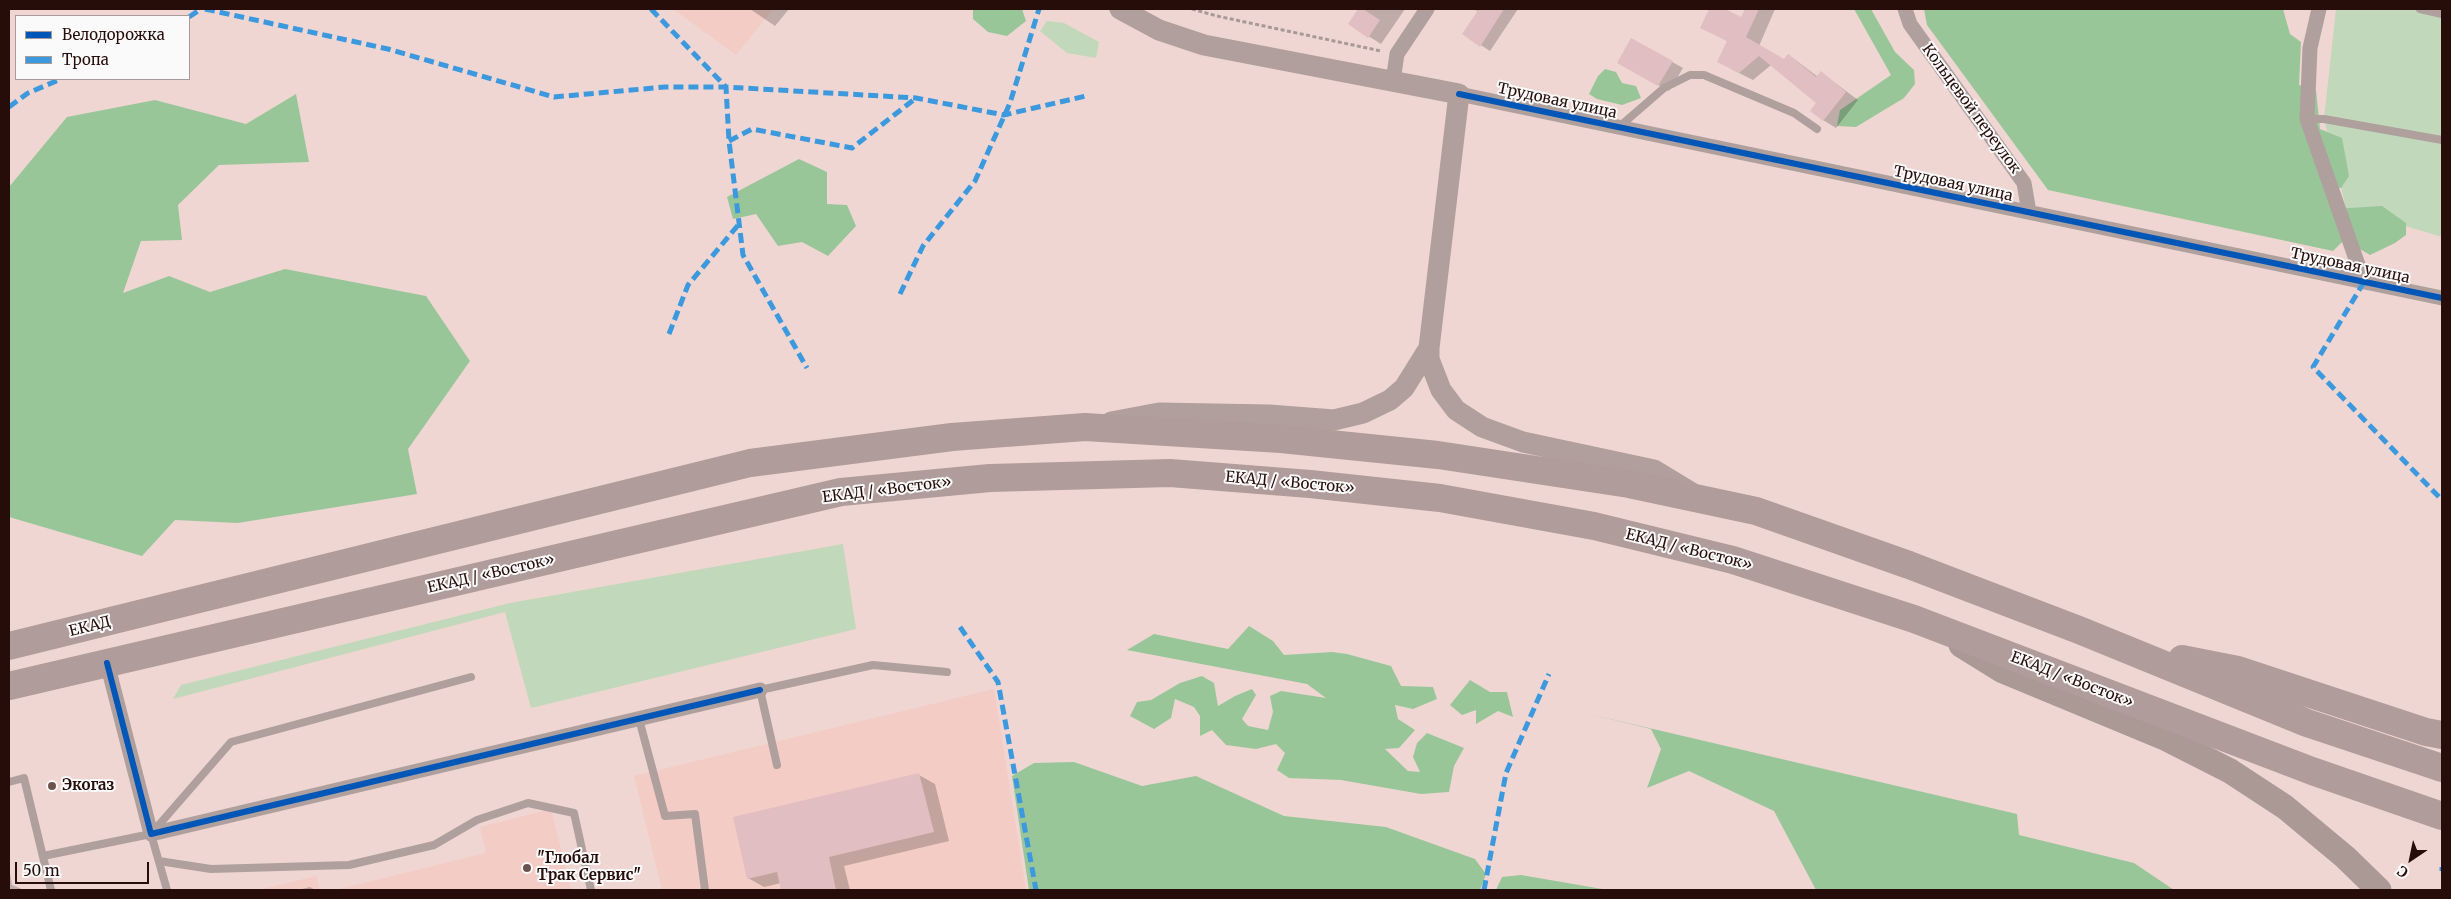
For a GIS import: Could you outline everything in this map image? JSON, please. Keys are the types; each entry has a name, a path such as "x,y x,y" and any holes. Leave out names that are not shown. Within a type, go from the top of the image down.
{"highway":[{"path":"1084,427 1281,439 1359,446 1554,472 1699,497 1756,511 1909,565 2120,647 2307,723 2442,768"},
{"name":"ЕКАД","path":"9,646 750,463 952,437 1084,427"},
{"name":"ЕКАД / «Восток»","path":"107,663 841,492 990,478 1170,473 1310,484 1432,497 1585,524 1733,560 1929,625 2312,771 2442,816"},
{"path":"2120,647 2238,670 2426,732 2442,735"},
{"path":"9,686 107,663"}],"main road":[{"name":"Трудовая улица","path":"1120,9 1159,30 1204,45 1459,94"},
{"path":"1459,94 1429,348 1429,359 1447,400 1456,410 1482,427 1524,442 1654,470 1699,497"},
{"path":"1084,427 1159,413 1269,414 1334,420 1356,415 1390,400 1404,388 1429,348"},
{"path":"1929,625 2003,671 2167,739 2230,771 2285,807 2345,857 2379,890"}],"street":[{"path":"1393,81 1397,54 1428,9"},
{"name":"Кольцевой переулок","path":"1906,9 1910,24 2024,183 2029,212"},
{"path":"2319,9 2310,48 2307,119 2364,282"},
{"name":"Трудовая улица","path":"1459,94 2442,298"},
{"path":"107,663 151,834 760,690"}],"lane":[{"path":"2420,9 2442,14"},
{"path":"1619,127 1664,88 1690,75 1704,75 1794,113 1817,129"},
{"path":"2307,119 2324,119 2442,140"},
{"path":"777,765 760,690 873,665 947,672"},
{"path":"43,856 151,834 231,742 471,677"},
{"path":"639,719 665,816 695,814 705,890"},
{"path":"9,782 24,778 51,890"},
{"path":"159,861 211,869 349,865 434,845 477,820 528,803 574,813 592,890"},
{"path":"151,834 167,890"}],"path":[{"path":"1192,9 1397,54"}],"shaded area":[{"path":"673,9 773,9 736,55"},
{"path":"994,689 1026,890 662,890 634,776"},
{"path":"551,809 571,890 335,890 486,853 480,827"},
{"path":"316,876 320,890 258,890"}],"green space":[{"path":"973,9 1022,9 1026,21 1007,36 988,32 973,19"},
{"path":"1854,9 1871,9 1895,52 1914,70 1915,84 1904,98 1856,127 1837,126 1840,110 1891,75"},
{"path":"1924,9 2283,9 2290,34 2301,42 2299,85 2316,90 2320,129 2342,138 2349,176 2341,188 2324,185 2333,209 2382,206 2406,223 2406,235 2395,243 2370,255 2344,240 2333,251 2048,190 1927,25"},
{"path":"2336,9 2442,9 2442,237 2346,208 2324,119"},
{"path":"1047,21 1064,23 1099,42 1096,58 1067,53 1040,31"},
{"path":"1605,69 1616,72 1622,83 1636,86 1641,98 1622,105 1597,99 1589,94 1598,76"},
{"path":"296,94 309,162 219,165 178,205 182,240 141,241 123,293 169,276 210,292 285,269 426,296 470,361 408,449 417,494 238,523 175,520 142,556 9,517 9,187 67,117 155,100 246,124"},
{"path":"799,159 827,172 827,204 847,205 856,226 828,256 802,242 778,246 756,214 733,219 727,197"},
{"path":"843,544 856,629 531,708 505,612 173,699 181,685 510,603"},
{"path":"1249,626 1273,641 1284,655 1332,652 1347,654 1391,666 1401,686 1433,687 1437,699 1413,709 1395,705 1398,719 1415,730 1399,748 1385,749 1408,771 1420,772 1413,757 1417,743 1427,733 1464,748 1454,766 1449,792 1421,794 1341,780 1289,778 1277,770 1285,753 1276,744 1256,749 1226,745 1212,730 1200,736 1200,716 1194,707 1175,699 1171,718 1154,729 1130,716 1137,702 1151,700 1180,683 1202,676 1214,683 1218,706 1252,689 1256,695 1242,719 1248,726 1268,730 1273,712 1270,696 1281,691 1326,698 1307,684 1127,650 1154,634 1228,649"},
{"path":"1470,680 1490,692 1507,692 1513,717 1498,711 1476,724 1476,710 1462,715 1450,705"},
{"path":"1589,714 2017,814 2019,835 2134,863 2174,890 1816,890 1774,811 1689,771 1647,788 1661,749 1651,729"},
{"path":"1074,762 1142,786 1196,776 1284,816 1386,827 1475,859 1486,874 1480,890 1029,890 1012,776 1034,763"},
{"path":"1521,875 1608,890 1496,890 1502,877"}],"building":[{"path":"1358,9 1363,9 1380,20 1368,38 1348,24"},
{"path":"1479,9 1504,9 1480,47 1462,34"},
{"path":"1709,9 1725,9 1741,17 1745,9 1759,9 1746,37 1784,59 1788,54 1816,77 1821,71 1846,92 1823,121 1810,111 1816,103 1759,56 1739,73 1717,62 1727,41 1700,28"},
{"path":"1631,38 1673,61 1658,86 1617,63"},
{"path":"919,773 934,832 829,857 836,890 781,890 777,872 747,879 733,817"}],"marked path":[{"path":"190,16 201,9"},
{"path":"205,9 388,49 554,97 665,87 726,87 916,98 1004,115 1086,96"},
{"path":"651,9 726,87 729,141 743,255 807,368"},
{"path":"900,294 923,246 975,181 1010,103 1039,9"},
{"path":"9,107 28,93 59,80"},
{"path":"729,141 752,129 852,148 916,98"},
{"path":"669,334 688,285 739,224"},
{"path":"2364,282 2313,367 2442,500"},
{"path":"960,627 998,682 1036,890"},
{"path":"1484,890 1506,773 1549,674"}],"cycle path":[{"path":"1459,94 2442,298"},
{"path":"107,663 151,834 760,690"}],"place":[{"name":"Экогаз","path":"52,786"},
{"name":"\"Глобал Трак Сервис\"","path":"527,868"}]}
